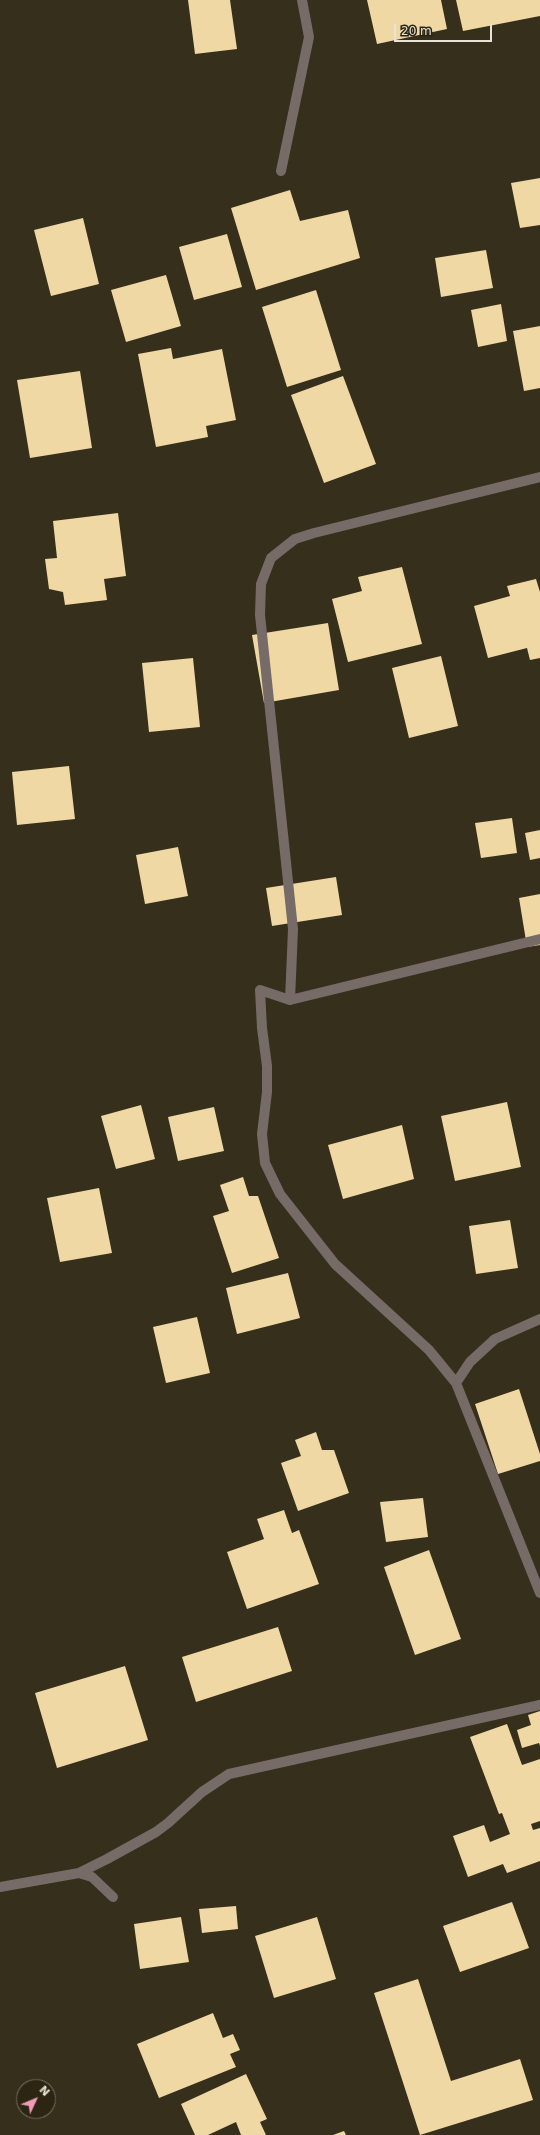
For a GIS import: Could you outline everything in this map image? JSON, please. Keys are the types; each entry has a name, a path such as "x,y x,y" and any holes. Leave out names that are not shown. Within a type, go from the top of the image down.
{"street":[{"path":"281,171 309,37 302,0"},
{"path":"290,1000 293,929 260,615 261,584 271,558 294,540 314,533 540,477"},
{"path":"540,939 290,1000 260,990 262,1028 267,1066 267,1092 262,1134 265,1163 280,1194 335,1264 429,1350 456,1383 540,1593"},
{"path":"456,1383 470,1362 494,1339 540,1319"},
{"path":"0,1887 79,1873 156,1832 202,1792 229,1774 540,1705"},
{"path":"79,1873 92,1877 113,1897"}],"building":[{"path":"188,0 230,0 237,49 195,54"},
{"path":"367,0 441,0 447,29 377,44"},
{"path":"456,0 540,0 540,16 463,31"},
{"path":"540,178 540,225 520,228 511,183"},
{"path":"290,190 300,221 348,210 360,258 256,290 231,208"},
{"path":"83,218 99,284 51,296 34,230"},
{"path":"227,234 242,287 194,300 179,247"},
{"path":"486,250 493,288 441,297 435,258"},
{"path":"166,275 181,326 126,342 111,290"},
{"path":"316,290 341,370 287,387 262,307"},
{"path":"501,304 507,341 478,347 471,310"},
{"path":"540,326 540,388 524,391 513,331"},
{"path":"171,348 173,359 222,349 236,420 206,426 208,437 156,447 138,354"},
{"path":"80,371 92,448 30,458 17,380"},
{"path":"343,376 376,464 324,483 291,395"},
{"path":"118,513 126,576 104,579 107,600 65,605 63,592 49,589 45,559 57,558 53,521"},
{"path":"402,567 422,644 348,662 332,599 362,591 358,577"},
{"path":"536,579 540,592 540,658 530,660 527,648 488,658 474,606 510,596 507,586"},
{"path":"328,623 339,690 264,703 252,635"},
{"path":"441,656 458,726 409,738 392,668"},
{"path":"193,658 200,727 149,732 142,663"},
{"path":"69,766 75,819 17,825 12,772"},
{"path":"512,818 517,853 481,858 475,823"},
{"path":"540,830 540,858 530,860 525,833"},
{"path":"178,847 188,896 145,904 136,855"},
{"path":"336,877 342,915 272,926 266,888"},
{"path":"540,894 540,945 527,947 519,898"},
{"path":"507,1102 521,1167 455,1181 441,1116"},
{"path":"141,1105 155,1159 116,1169 101,1116"},
{"path":"214,1107 224,1151 178,1161 168,1117"},
{"path":"402,1125 414,1179 343,1199 328,1145"},
{"path":"243,1177 249,1196 258,1196 279,1258 232,1273 213,1216 229,1211 220,1185"},
{"path":"99,1188 112,1253 60,1262 47,1198"},
{"path":"510,1220 518,1268 476,1274 469,1226"},
{"path":"288,1273 300,1318 237,1334 226,1288"},
{"path":"197,1317 210,1373 166,1383 153,1327"},
{"path":"519,1389 540,1454 540,1461 498,1474 475,1404"},
{"path":"316,1432 322,1450 334,1450 349,1493 298,1511 281,1463 301,1456 295,1440"},
{"path":"423,1498 428,1537 386,1542 380,1502"},
{"path":"284,1510 292,1533 299,1530 319,1584 247,1609 227,1552 264,1539 257,1519"},
{"path":"429,1550 461,1639 415,1655 384,1567"},
{"path":"278,1627 292,1671 196,1702 182,1657"},
{"path":"125,1666 148,1740 57,1768 35,1693"},
{"path":"540,1711 540,1746 539,1743 522,1748 517,1730 531,1725 528,1715"},
{"path":"507,1724 522,1765 540,1759 540,1821 531,1824 533,1830 540,1828 540,1861 507,1873 503,1864 468,1877 453,1836 484,1825 490,1842 510,1834 502,1813 499,1814 470,1737"},
{"path":"512,1902 529,1948 460,1972 443,1926"},
{"path":"236,1906 238,1929 202,1933 199,1909"},
{"path":"181,1917 189,1962 140,1969 134,1924"},
{"path":"317,1917 336,1979 274,1998 255,1936"},
{"path":"418,1979 451,2081 520,2059 533,2100 420,2135 374,1993"},
{"path":"213,2013 223,2038 233,2034 240,2050 230,2054 236,2067 159,2098 137,2044"},
{"path":"246,2074 267,2119 260,2122 266,2135 241,2135 236,2122 208,2135 195,2135 181,2104"},
{"path":"344,2131 346,2135 333,2135"}]}
